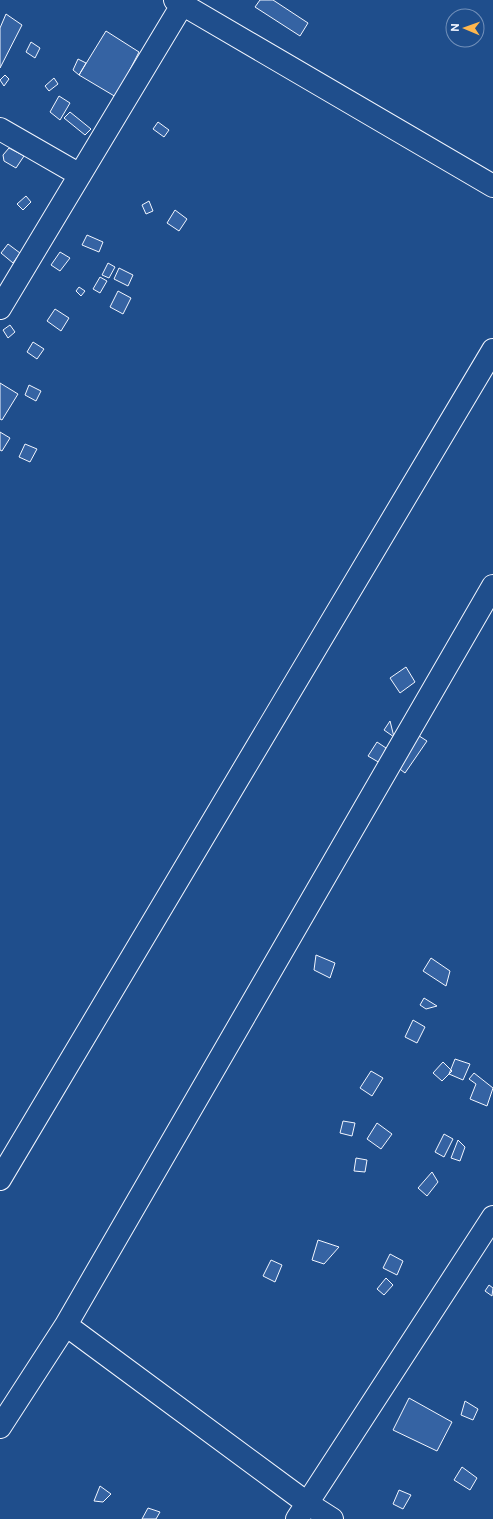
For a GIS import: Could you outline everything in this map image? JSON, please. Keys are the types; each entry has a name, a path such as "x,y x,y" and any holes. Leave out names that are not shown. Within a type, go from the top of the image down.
{"street":[{"path":"0,308 80,175 180,1 493,186"},
{"path":"0,129 80,175"},
{"path":"0,1179 493,350"},
{"path":"0,1427 66,1325 493,586"},
{"path":"302,1511 493,1217"},
{"path":"66,1325 302,1511 332,1519"}],"building":[{"path":"260,0 273,0 308,23 300,36 255,7"},
{"path":"6,14 22,25 0,68 0,28"},
{"path":"106,31 139,52 116,97 79,75"},
{"path":"31,42 40,48 35,58 26,52"},
{"path":"78,59 86,63 79,75 73,70"},
{"path":"5,75 9,79 4,86 0,80"},
{"path":"54,78 58,84 49,91 45,86"},
{"path":"59,96 70,103 60,120 50,112"},
{"path":"70,112 91,129 85,135 64,118"},
{"path":"158,122 169,130 164,137 153,129"},
{"path":"9,148 24,156 16,168 4,161 3,155"},
{"path":"26,196 31,202 23,210 17,204"},
{"path":"149,201 153,211 146,214 142,205"},
{"path":"175,210 187,219 179,231 167,223"},
{"path":"87,235 103,242 99,252 82,245"},
{"path":"8,244 20,253 13,263 1,253"},
{"path":"60,252 70,258 60,271 51,265"},
{"path":"108,263 115,267 109,278 102,275"},
{"path":"119,268 133,275 128,286 114,279"},
{"path":"100,277 107,281 100,293 93,289"},
{"path":"79,287 85,291 81,296 76,291"},
{"path":"118,291 131,298 123,314 110,307"},
{"path":"55,309 69,318 61,331 47,321"},
{"path":"10,325 15,332 8,338 3,330"},
{"path":"33,342 44,349 37,359 27,352"},
{"path":"0,383 18,394 2,420 0,419"},
{"path":"29,385 41,391 36,401 25,395"},
{"path":"0,432 10,438 2,451 0,450"},
{"path":"25,444 37,449 30,462 19,457"},
{"path":"406,667 415,682 400,693 390,678"},
{"path":"390,721 394,737 384,730"},
{"path":"413,732 427,741 405,773 392,763"},
{"path":"377,742 386,748 380,763 368,756"},
{"path":"316,955 335,963 330,978 314,970"},
{"path":"431,958 450,971 446,986 423,971"},
{"path":"424,998 437,1006 426,1009 420,1005"},
{"path":"413,1020 425,1027 417,1043 405,1037"},
{"path":"455,1059 470,1064 463,1080 449,1074"},
{"path":"443,1062 452,1071 442,1081 433,1073"},
{"path":"371,1071 383,1078 372,1096 360,1088"},
{"path":"474,1073 493,1088 487,1106 470,1099 476,1084 469,1079"},
{"path":"343,1121 355,1123 352,1136 340,1133"},
{"path":"377,1123 392,1134 381,1149 367,1139"},
{"path":"444,1134 453,1139 444,1157 435,1152"},
{"path":"458,1140 465,1147 460,1161 451,1158"},
{"path":"356,1158 367,1160 365,1172 354,1171"},
{"path":"432,1172 438,1182 427,1196 418,1188"},
{"path":"318,1240 339,1247 324,1264 312,1260"},
{"path":"390,1254 403,1261 397,1275 383,1268"},
{"path":"271,1260 282,1265 275,1282 263,1276"},
{"path":"386,1278 393,1285 384,1295 377,1289"},
{"path":"489,1285 493,1288 492,1296 485,1291"},
{"path":"409,1398 452,1422 437,1451 393,1430"},
{"path":"465,1401 478,1409 473,1420 461,1415"},
{"path":"462,1467 477,1478 470,1490 454,1480"},
{"path":"100,1486 111,1494 103,1502 94,1501"},
{"path":"399,1490 411,1495 403,1509 393,1504"},
{"path":"148,1508 160,1512 156,1519 142,1519"}]}
